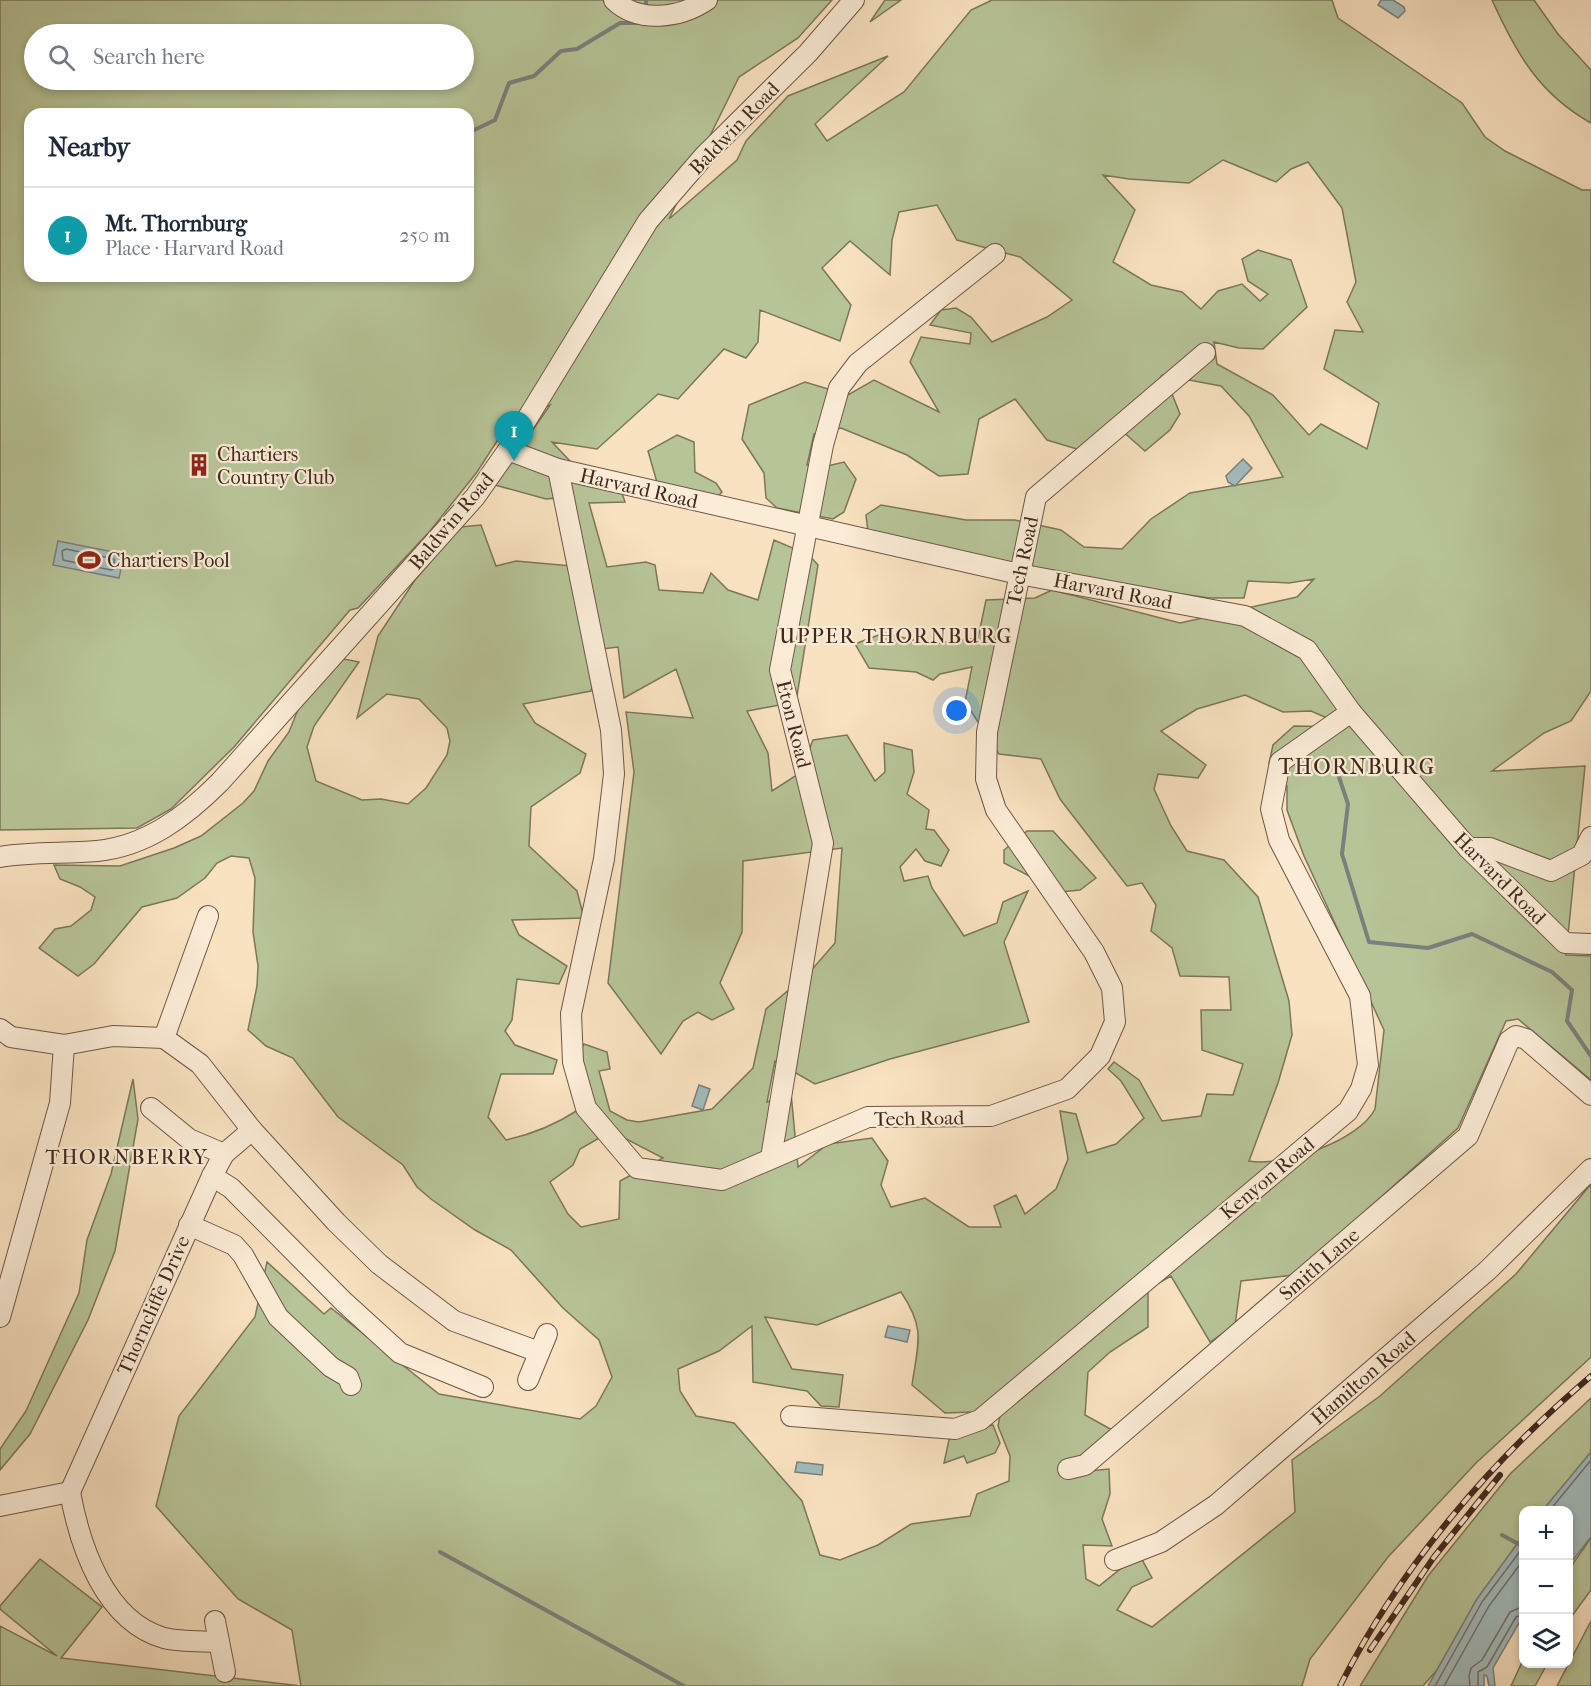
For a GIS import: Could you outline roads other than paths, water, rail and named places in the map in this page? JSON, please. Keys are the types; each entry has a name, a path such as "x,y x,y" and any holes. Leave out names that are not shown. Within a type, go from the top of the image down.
{"street":[{"path":"614,0 638,14 657,17 678,13 707,0"},
{"name":"Baldwin Road","path":"0,857 21,853 98,851 122,846 171,825 195,807 393,591 475,497 508,450 648,221 705,154 808,53 854,0"},
{"name":"Eton Road","path":"771,1158 823,843 780,670 823,445 839,388 858,363 995,254"},
{"name":"Tech Road","path":"558,469 611,730 614,774 604,860 571,1014 573,1062 586,1108 637,1168 722,1180 868,1118 991,1116 1067,1089 1100,1056 1115,1022 1112,988 1094,952 996,810 986,778 987,732 1036,497 1205,353"},
{"name":"Harvard Road","path":"508,450 558,469 1019,574 1245,616 1307,650 1351,712 1468,848 1565,943 1591,944"},
{"name":"Kenyon Road","path":"791,1416 955,1430 980,1420 1348,1111 1360,1089 1368,1065 1359,996 1279,840 1271,808 1280,762 1351,712"},
{"path":"1468,848 1490,848 1551,871 1582,855 1591,837"},
{"path":"164,1038 208,916"},
{"path":"0,1029 11,1037 64,1045 113,1036 164,1038 200,1064 252,1130 336,1222 379,1264 454,1321 543,1343 528,1380"},
{"name":"Smith Lane","path":"1068,1469 1085,1465 1468,1136 1509,1041 1516,1036 1533,1043 1591,1095"},
{"path":"0,1317 60,1103 64,1045"},
{"path":"151,1108 189,1139 224,1154"},
{"name":"Thorncliffe Drive","path":"70,1492 212,1176 224,1154 252,1130"},
{"name":"Hamilton Road","path":"1115,1560 1161,1542 1216,1505 1487,1271 1591,1169"},
{"path":"212,1176 231,1188 344,1302 400,1353 483,1386"},
{"path":"189,1225 234,1245 243,1255 278,1317 331,1366 348,1377 351,1384"},
{"path":"0,1506 70,1492 75,1524 87,1562 128,1620 165,1638 219,1642"},
{"path":"215,1621 225,1672"}],"water":[{"path":"1381,0 1393,0 1404,7 1405,11 1398,18 1378,5"},
{"path":"1243,459 1252,468 1235,486 1228,482 1226,476"},
{"name":"Chartiers Pool","path":"58,541 124,554 119,578 53,565"},
{"path":"699,1085 710,1089 703,1110 692,1106"},
{"path":"888,1326 910,1330 907,1342 885,1337"},
{"path":"1591,1452 1591,1537 1573,1560 1573,1506 1546,1506"},
{"path":"797,1462 823,1465 822,1475 795,1472"},
{"path":"1519,1541 1519,1623 1493,1668 1495,1686 1489,1686 1487,1676 1484,1675 1484,1686 1428,1686 1477,1599"}],"waterway":[{"path":"646,0 646,5"},
{"path":"474,130 495,120 509,83 534,76 561,51 577,49 620,23 642,23"},
{"path":"1338,774 1348,804 1342,854 1369,942 1428,948 1472,934 1552,972 1572,990 1567,1021 1591,1056"},
{"path":"1502,1535 1519,1544"},
{"path":"440,1552 684,1686"}],"railway":[{"path":"1340,1686 1390,1599 1450,1519 1518,1444 1591,1376"},
{"path":"1370,1650 1434,1557 1500,1475"}],"place":[{"name":"Mt. Thornburg","path":"514,461"},
{"name":"Chartiers Country Club","path":"199,465"},
{"name":"Chartiers Pool","path":"89,560"}],"district":[{"name":"UPPER THORNBURG","path":"896,636"},
{"name":"THORNBURG","path":"1357,766"},
{"name":"THORNBERRY","path":"127,1157"}]}
